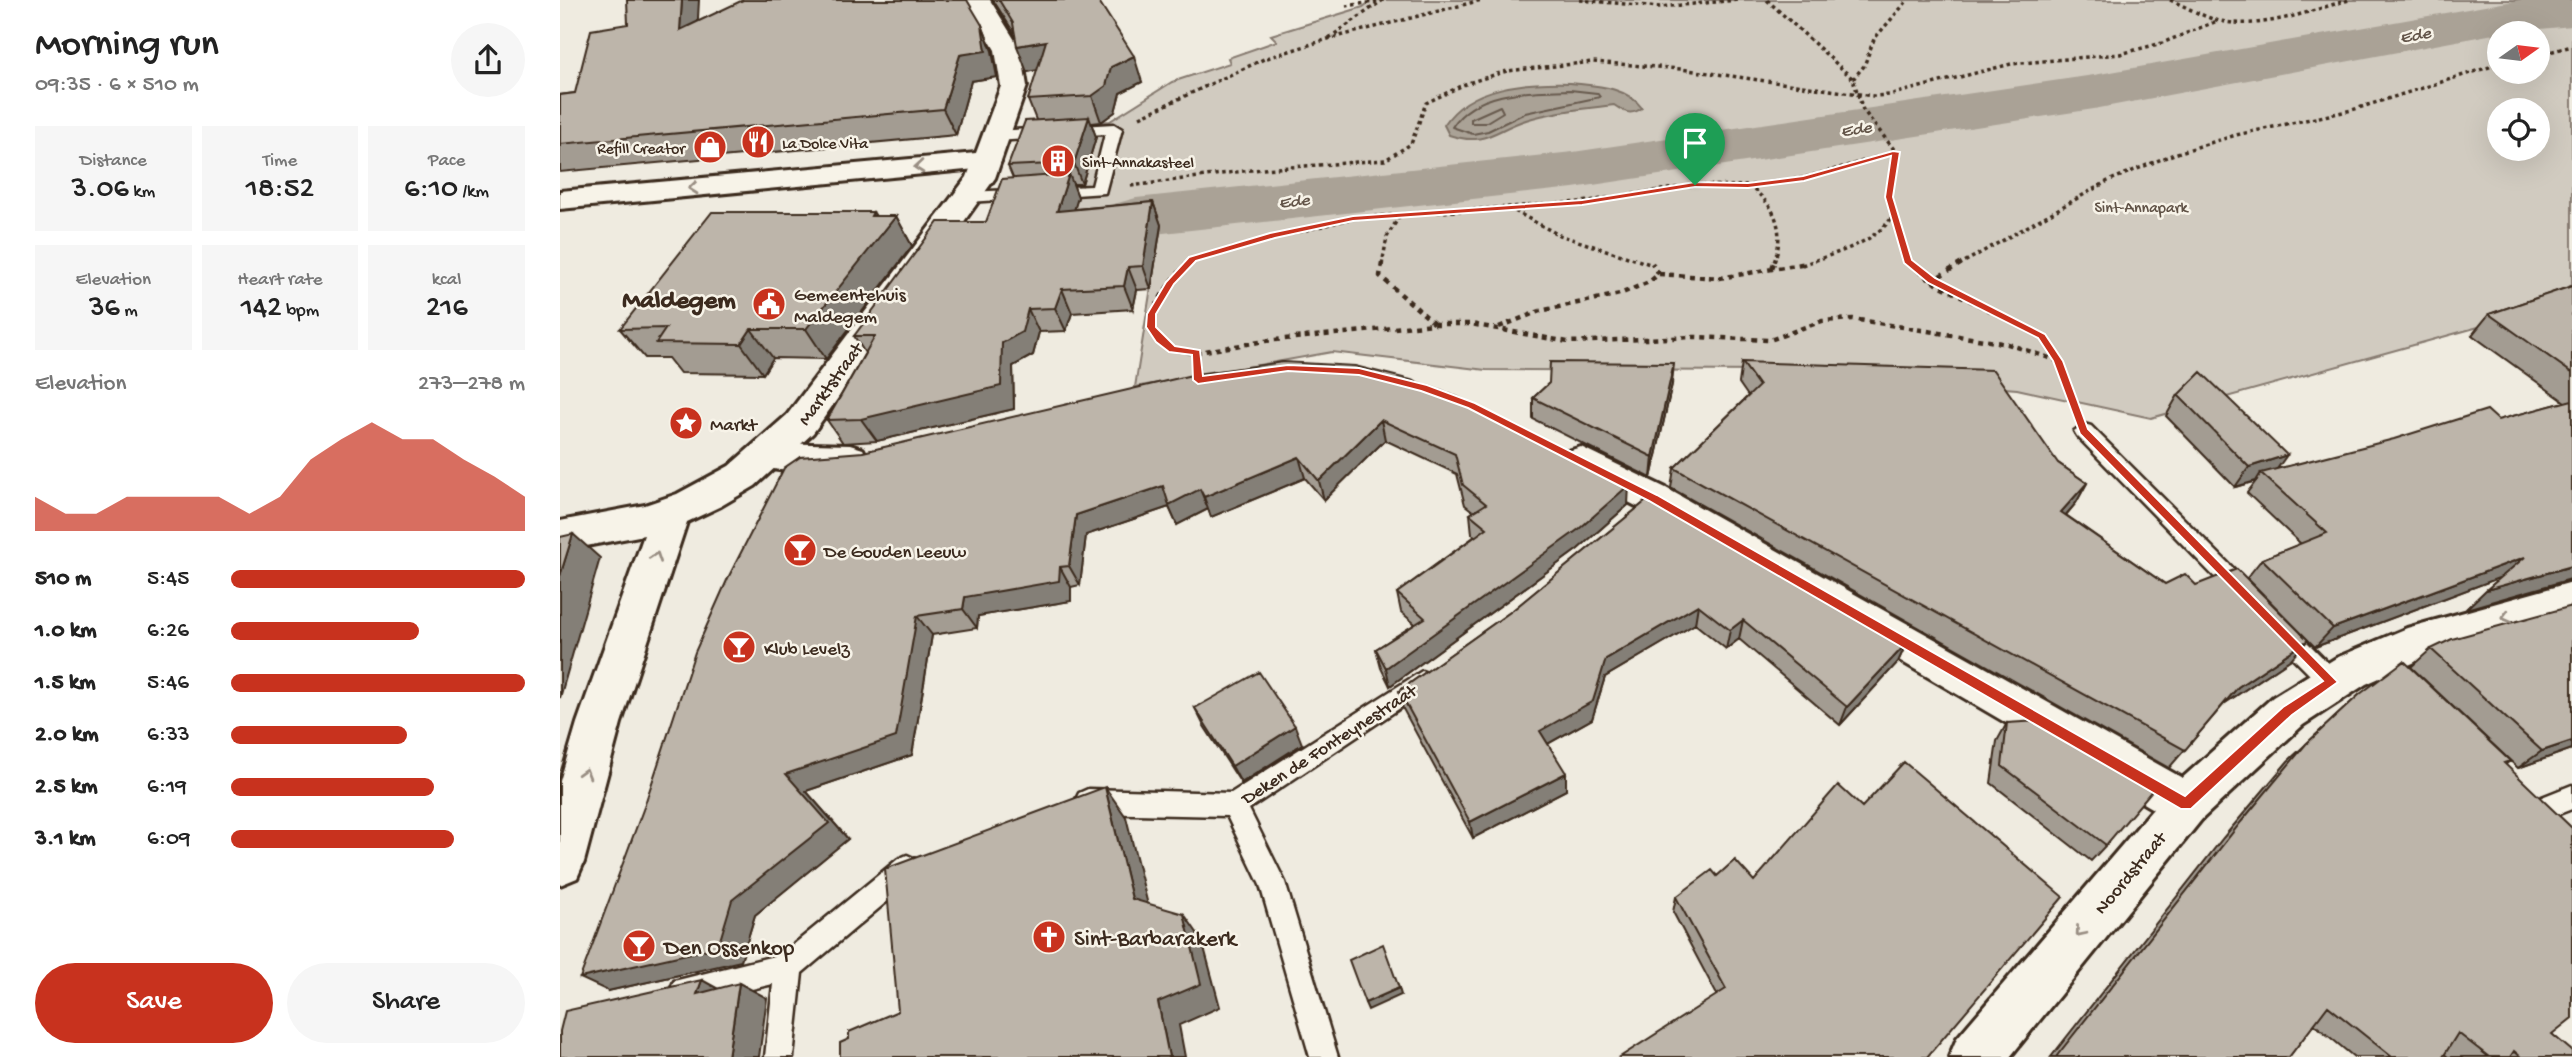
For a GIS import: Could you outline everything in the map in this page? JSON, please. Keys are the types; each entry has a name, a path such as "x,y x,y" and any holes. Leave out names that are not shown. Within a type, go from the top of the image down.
{"street":[{"name":"Marktstraat","path":"560,536 671,513 741,477 772,456 800,424 951,215 969,197 991,149 1014,86 1013,69 1007,50 978,0"},
{"path":"560,200 991,149"},
{"path":"1544,442 1643,508 2186,804"},
{"path":"772,456 831,460 890,454"},
{"path":"560,862 599,723 671,513"},
{"name":"Noordstraat","path":"1976,1057 2186,804 2288,711 2332,682 2391,666 2422,640 2572,599"}],"lane":[{"path":"969,197 1099,190 1114,129 991,149"},
{"path":"2084,431 2332,682"},
{"name":"Deken de Fonteynestraat","path":"1060,810 1086,801 1234,805 1439,669"},
{"path":"2521,790 2549,816 2572,797"},
{"name":"Deken de Fonteynestraat","path":"1234,805 1272,882 1324,1057"},
{"path":"654,997 789,966 909,866 934,857"},
{"path":"779,1057 789,966"}],"path":[{"path":"1328,39 1382,0"},
{"path":"1346,6 1382,0"},
{"path":"1114,129 1264,59 1328,39 1482,0"},
{"path":"1580,0 1660,7 1738,0"},
{"path":"1767,0 1853,79 1854,93 1860,108 1896,152 1889,197 1907,261 1931,281 2042,336 2058,361 2084,431"},
{"path":"1853,79 1864,66 1874,39 1908,0"},
{"path":"2169,0 2217,21 2257,22 2349,0"},
{"path":"1099,190 1251,170 1385,160 1405,152 1418,139 1426,103 1464,84 1514,69 1571,64 1642,63 1740,74 1854,93 1895,96 1951,83 2000,67 2106,57 2165,42 2217,21"},
{"path":"2550,52 2572,46"},
{"path":"1931,281 2108,181 2175,154 2236,135 2352,110 2487,68"},
{"path":"1896,152 1804,178 1748,186 1695,185 1582,202 1353,218 1302,229 1192,259 1170,282 1152,314 1151,327 1160,340 1172,349 1197,353 1265,341 1434,324 1471,324 1568,342 1708,337 1770,340 1822,321 1853,319 2008,344 2058,361"},
{"path":"1748,186 1767,199 1775,209 1780,225 1778,250 1772,268"},
{"path":"1509,207 1539,226 1651,262 1659,274"},
{"path":"1400,215 1387,237 1380,276 1434,324"},
{"path":"1659,274 1720,278 1772,268 1797,267 1841,253 1877,234 1893,215"},
{"path":"1498,328 1536,312 1629,291 1651,283 1659,274"},
{"path":"1197,353 1198,380"}],"green space":[{"name":"Sint-Annapark","path":"1372,0 2572,0 2572,301 2151,418 2017,389 1788,371 1486,370 1332,352 1135,387 1161,225 961,245 975,222 1006,222 1039,126 1110,121 1172,82 1230,63 1228,58 1277,41 1271,35 1363,7"}],"water":[{"path":"1570,83 1619,91 1628,95 1642,108 1628,112 1614,105 1559,112 1526,120 1489,136 1472,139 1449,135 1444,125 1469,101 1484,94 1518,85"}],"building":[{"path":"627,0 682,0 680,30 743,0 967,0 982,25 986,51 960,55 943,109 560,144 560,95 575,93 591,30 628,24"},
{"path":"999,0 1098,0 1134,56 1111,67 1106,86 1092,96 1028,100 1046,41 1017,46 1013,23"},
{"path":"1089,117 1074,163 1008,166 1025,121"},
{"path":"1069,174 1057,211 1153,202 1143,266 1128,267 1124,286 1062,289 1055,308 1028,309 1022,332 1002,343 1001,386 861,419 827,420 875,336 854,336 938,222 986,222 1002,179"},
{"path":"712,212 873,212 871,216 896,216 806,329 751,329 741,344 656,343 666,328 620,329"},
{"path":"2572,286 2572,373 2489,314"},
{"path":"1283,362 1355,366 1411,380 1457,397 1629,485 1579,529 1386,668 1376,649 1425,618 1397,593 1487,528 1470,514 1486,504 1463,485 1455,454 1381,420 1319,481 1299,457 1204,497 1200,489 1169,505 1163,486 1076,515 1069,566 1060,567 1059,581 965,597 963,609 917,616 896,737 786,774 829,823 732,900 718,947 580,978 644,807 695,652 728,578 784,468 800,457 863,452 1196,374"},
{"path":"1550,362 1674,363 1653,457 1533,398 1549,383"},
{"path":"1742,362 1993,370 2058,463 2087,483 2061,512 2165,584 2185,574 2196,585 2237,569 2308,640 2238,687 2185,750 1674,468 1759,386"},
{"path":"2201,372 2287,455 2249,467 2178,395"},
{"path":"2572,400 2572,566 2486,590 2525,557 2333,628 2262,559 2327,533 2261,473 2394,439 2487,410 2498,420"},
{"path":"1651,497 1906,644 1847,707 1743,620 1730,630 1698,605 1606,659 1593,701 1540,731 1566,773 1470,822 1399,691 1513,610"},
{"path":"573,534 560,576 560,537"},
{"path":"2572,606 2572,741 2542,751 2431,649 2452,639"},
{"path":"2404,661 2510,761 2504,763 2572,828 2572,1018 2552,1034 2572,1051 2572,1057 2521,1057 2514,1051 2510,1057 2489,1057 2458,1033 2443,1057 2392,1057 2328,1006 2289,1057 2056,1057 2241,822 2306,744 2360,694"},
{"path":"1259,672 1295,726 1232,766 1195,708"},
{"path":"2039,721 2155,787 2106,845 2002,766 2007,723"},
{"path":"1904,762 2063,897 1927,1057 1620,1057 1726,989 1676,897 1712,870 1717,876 1735,860 1754,881 1838,785 1862,807"},
{"name":"Sint-Barbarakerk","path":"1105,787 1132,899 1184,914 1201,984 1158,1002 1169,1057 840,1057 840,1043 849,1039 849,1032 898,1011 885,869"},
{"path":"1383,944 1399,988 1365,1003 1349,960"},
{"path":"702,980 697,994 739,983 728,1057 560,1057 560,1031 565,1011"}],"waterway":[{"name":"Ede","path":"1136,217 1573,170 2094,92 2526,14 2572,11"}],"place":[{"name":"La Dolce Vita","path":"758,142"},
{"name":"Refill Creator","path":"710,147"},
{"name":"Sint-Annakasteel","path":"1058,161"},
{"name":"Gemeentehuis Maldegem","path":"769,304"},
{"name":"Markt","path":"686,423"},
{"name":"De Gouden Leeuw","path":"800,550"},
{"name":"Klub Levelz","path":"739,647"},
{"name":"Sint-Barbarakerk","path":"1049,937"},
{"name":"Den Ossenkop","path":"639,946"}],"district":[{"name":"Maldegem","path":"679,298"}],"route":[{"path":"1896,152 1889,197 1907,261 1931,281 2042,336 2058,361 2084,431 2332,682 2288,711 2186,804 1653,498 1472,405 1424,388 1359,372 1288,368 1198,380 1197,353 1172,349 1160,340 1151,327 1152,314 1170,282 1192,259 1273,235 1353,218 1582,202 1695,185 1748,186 1804,178 1896,152"}]}
